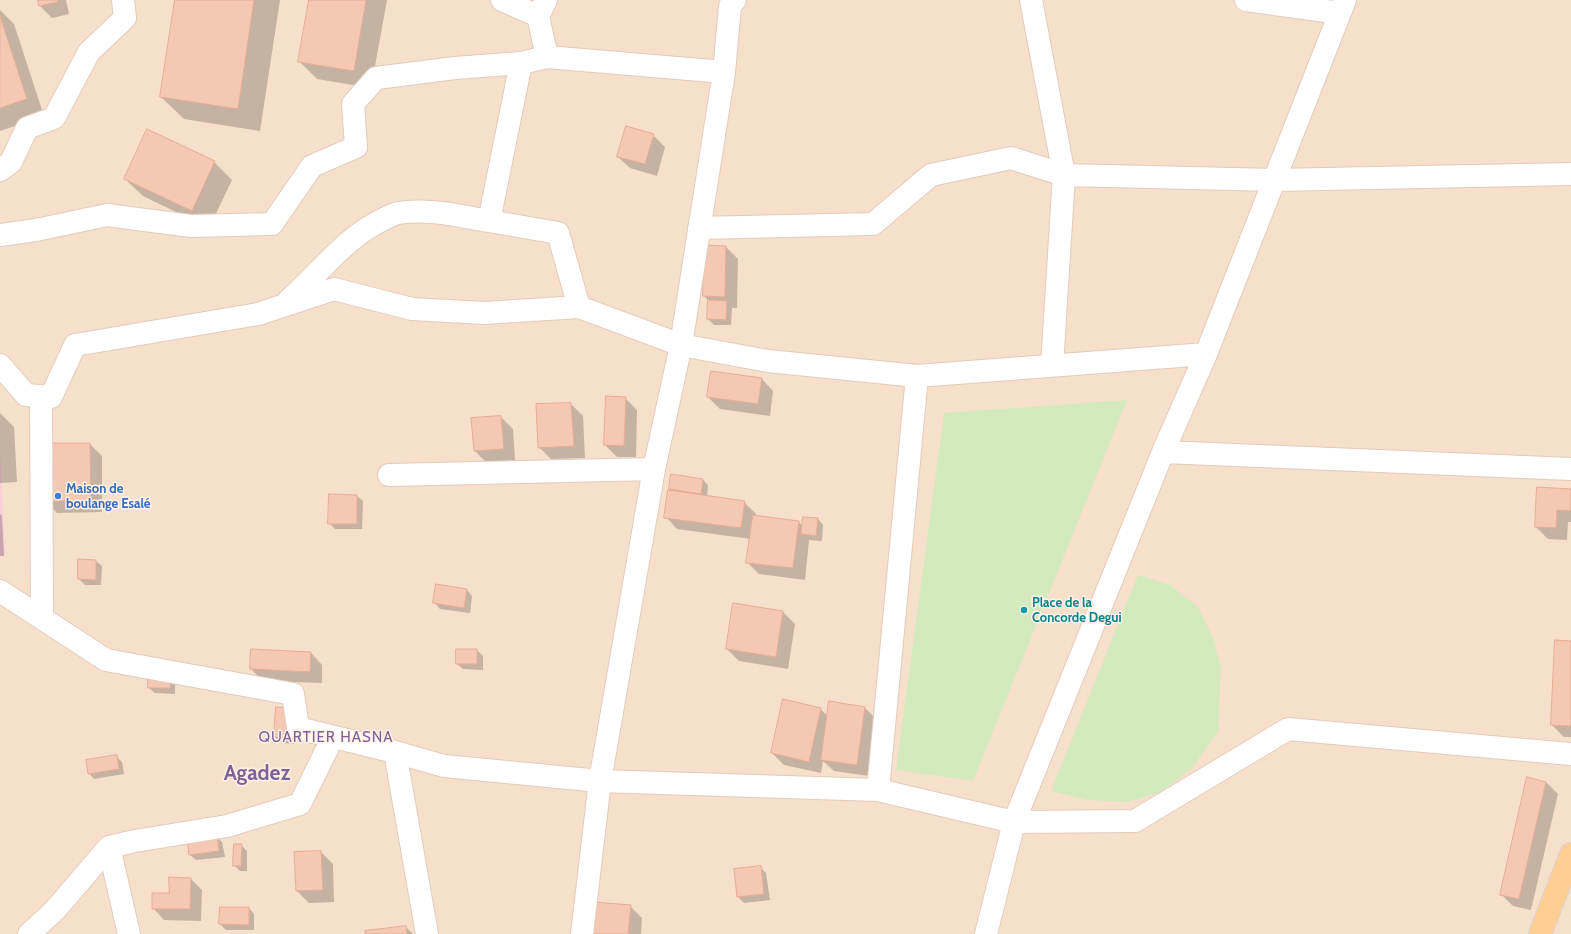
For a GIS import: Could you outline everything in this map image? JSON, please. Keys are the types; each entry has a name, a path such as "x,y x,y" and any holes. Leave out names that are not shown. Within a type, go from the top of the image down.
{"main road":[{"path":"1540,934 1571,854"}],"street":[{"path":"0,170 11,162 27,128 54,118 89,52 125,18 123,0"},
{"path":"502,0 542,8 547,57"},
{"path":"582,934 600,781 654,469 681,345 724,72 730,6 735,0"},
{"path":"1031,0 1064,175 1052,366"},
{"path":"986,934 1014,822 1164,452 1206,354 1342,6 1246,0"},
{"path":"0,235 36,230 107,215 191,226 272,224 312,166 356,147 353,104 376,78 455,68 521,63 547,57 724,72"},
{"path":"489,221 521,63"},
{"path":"699,228 873,224 932,175 1011,158 1064,175 1275,180 1571,174"},
{"path":"283,306 309,283 342,247 370,226 397,213 433,212 558,233 578,307"},
{"path":"0,365 26,395 51,397 74,345 258,314 334,289 412,309 484,313 578,307 681,345 768,360 917,376 1206,354"},
{"path":"878,790 917,376"},
{"path":"41,396 42,618"},
{"path":"1164,452 1571,468"},
{"path":"389,475 654,469"},
{"path":"0,591 106,660 293,694 298,728 395,752 444,766 600,781 878,790 1014,822 1135,821 1288,729 1571,754"},
{"path":"29,934 55,910 109,848 135,841 227,826 300,804 333,737"},
{"path":"395,752 427,934"},
{"path":"109,848 129,934"}],"shaded area":[{"path":"0,0 1571,0 1571,934 0,934"},
{"path":"0,448 5,556 0,556"}],"green space":[{"path":"1127,400 973,781 896,770 944,413"},
{"path":"1138,575 1170,585 1198,607 1212,636 1221,667 1218,732 1191,769 1161,792 1128,802 1087,800 1051,791"}],"building":[{"path":"38,0 57,0 58,2 39,6"},
{"path":"175,0 254,0 238,109 160,97"},
{"path":"309,0 366,0 354,71 298,62"},
{"path":"0,16 27,99 0,108"},
{"path":"626,126 654,134 645,164 617,157"},
{"path":"147,129 215,161 192,211 124,179"},
{"path":"704,245 726,246 725,297 703,296"},
{"path":"708,300 727,301 726,320 707,319"},
{"path":"711,371 762,378 758,404 707,397"},
{"path":"606,396 626,397 624,446 604,445"},
{"path":"571,403 574,446 538,448 536,404"},
{"path":"501,416 504,449 474,451 471,418"},
{"path":"44,443 90,443 91,501 44,501"},
{"path":"671,474 703,479 701,494 669,489"},
{"path":"1537,487 1571,489 1571,511 1557,510 1556,528 1535,527"},
{"path":"668,490 745,501 741,528 664,518"},
{"path":"329,494 357,495 357,524 328,524"},
{"path":"753,515 799,521 793,568 746,563"},
{"path":"803,517 818,518 816,536 801,534"},
{"path":"78,559 96,560 96,580 78,579"},
{"path":"436,584 467,589 464,608 433,603"},
{"path":"733,603 783,611 776,657 726,649"},
{"path":"1555,640 1571,641 1571,726 1551,725"},
{"path":"251,649 311,652 310,672 250,669"},
{"path":"456,649 477,649 477,664 456,664"},
{"path":"148,673 170,673 170,688 148,688"},
{"path":"783,699 821,708 809,762 771,753"},
{"path":"829,701 865,707 857,765 821,760"},
{"path":"276,707 291,708 289,738 274,737"},
{"path":"117,755 119,769 88,774 86,760"},
{"path":"1527,777 1546,782 1519,899 1500,895"},
{"path":"217,835 219,851 189,855 187,839"},
{"path":"234,844 242,844 241,866 233,866"},
{"path":"321,851 323,890 296,891 294,852"},
{"path":"761,866 764,894 737,897 734,869"},
{"path":"169,877 191,878 190,909 152,909 152,893 169,893"},
{"path":"593,902 631,905 628,934 590,934"},
{"path":"220,907 249,907 249,925 219,924"},
{"path":"406,926 407,934 365,934 365,931"}],"place":[{"name":"Maison de boulange Esalé","path":"58,496"},
{"name":"Place de la Concorde Degui","path":"1024,610"}],"district":[{"name":"QUARTIER HASNA","path":"326,738"},
{"name":"Agadez","path":"257,774"}]}
